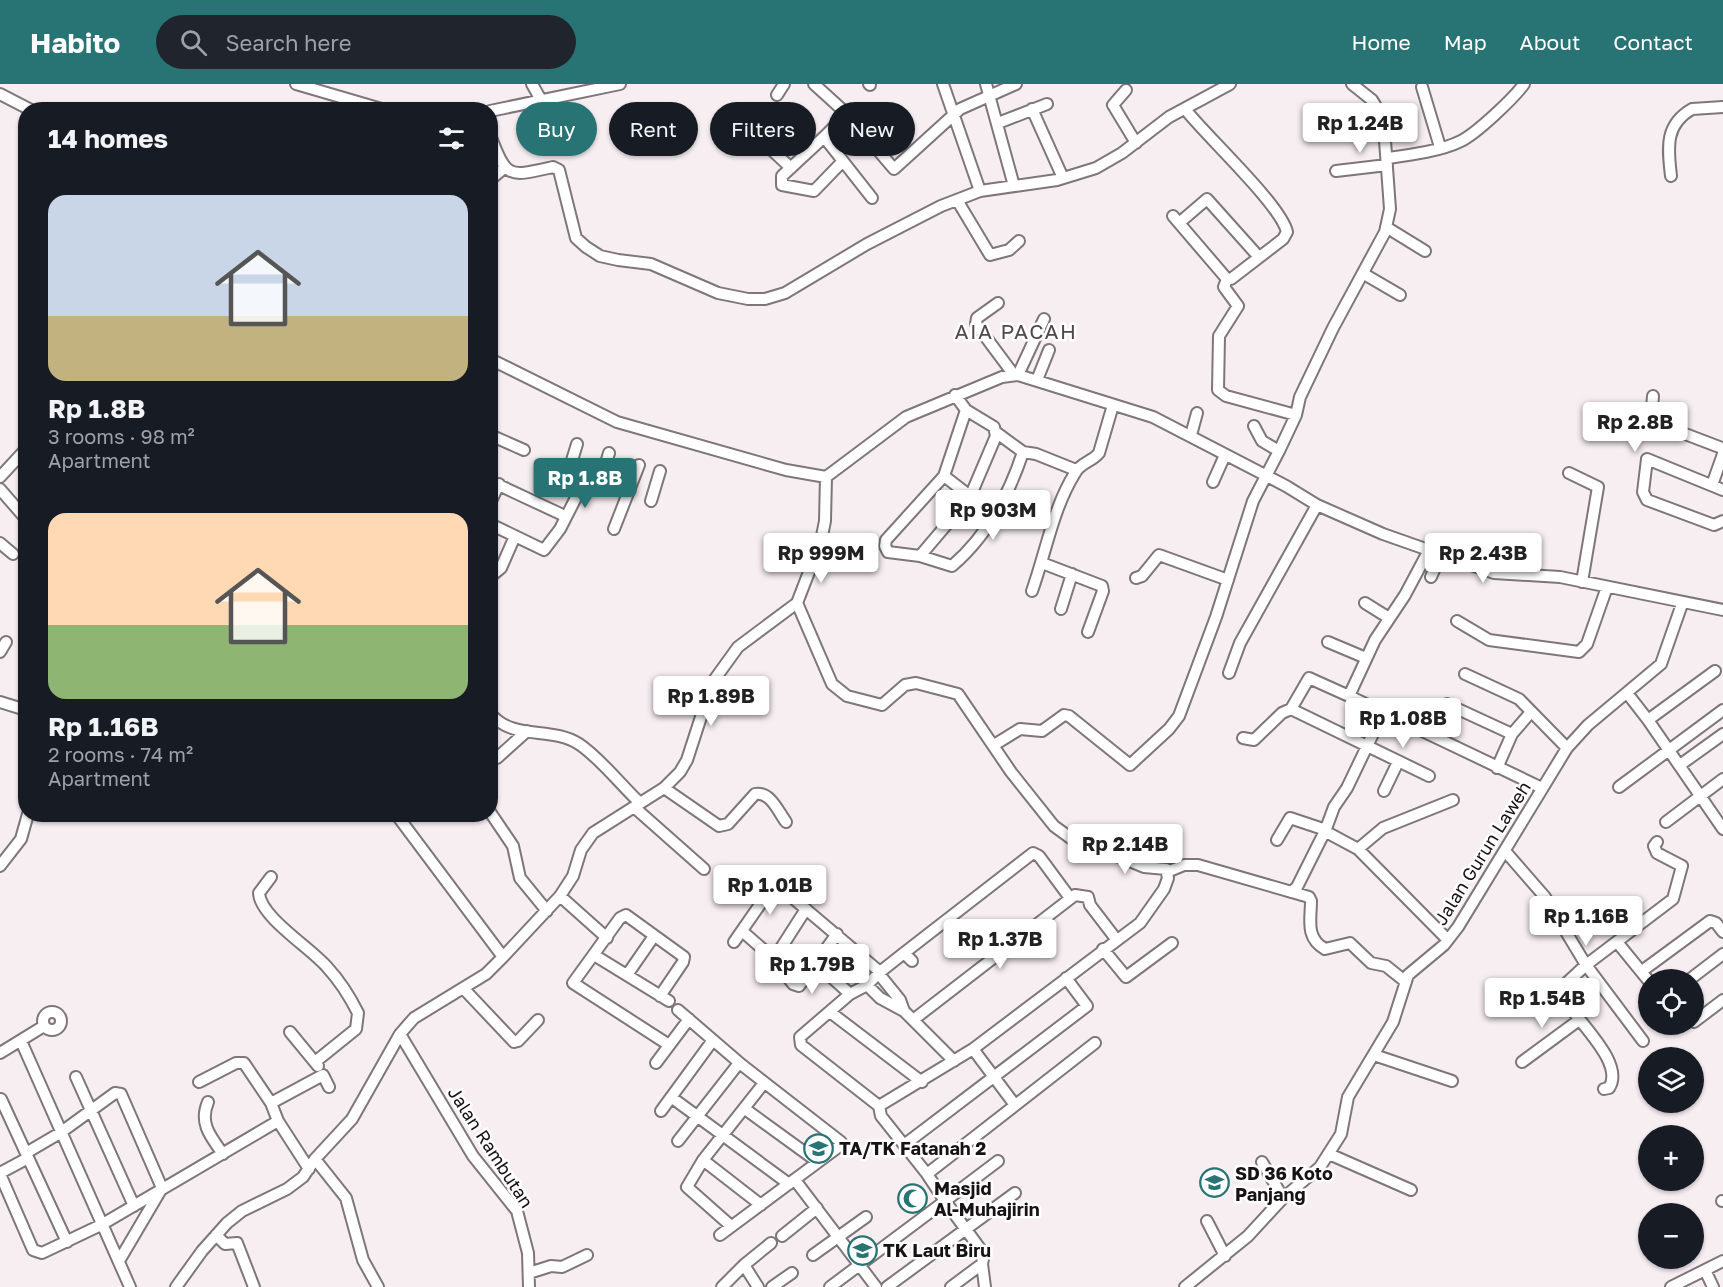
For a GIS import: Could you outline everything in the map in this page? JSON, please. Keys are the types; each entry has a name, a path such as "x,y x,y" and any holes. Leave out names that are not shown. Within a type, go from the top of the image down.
{"street":[{"path":"296,84 358,102"},
{"path":"532,84 541,100"},
{"path":"498,109 620,84"},
{"path":"777,95 784,84"},
{"path":"814,84 834,102"},
{"path":"943,84 980,192"},
{"path":"986,84 1014,186"},
{"path":"915,149 953,114 1016,84"},
{"path":"498,154 504,169 511,173 553,167 559,170 576,238 600,256 651,264 718,293 748,299 765,298 785,293 867,244 957,200 980,192 1063,178 1103,164 1185,109 1230,84"},
{"path":"1336,171 1388,161 1461,141 1513,97 1524,84"},
{"path":"994,745 1020,729 1042,731 1064,716 1069,716 1132,764 1179,716 1228,580 1253,501 1296,415 1300,397 1333,328 1364,274 1386,227 1390,209 1388,161 1380,113 1372,100 1358,86"},
{"path":"1422,87 1440,147"},
{"path":"1126,90 1113,105 1136,143"},
{"path":"0,94 18,103"},
{"path":"998,123 1047,104"},
{"path":"1671,176 1668,144 1672,128 1692,109 1723,107"},
{"path":"1185,109 1206,136 1254,185 1286,227 1286,236 1283,239 1231,279 1227,279"},
{"path":"1032,110 1063,178"},
{"path":"828,133 782,176 782,184 814,191 843,161"},
{"path":"824,137 872,198"},
{"path":"778,156 791,168"},
{"path":"883,156 894,169 908,156"},
{"path":"498,174 504,169"},
{"path":"957,200 990,255 1009,250 1019,241"},
{"path":"1227,279 1176,220 1205,200 1209,200 1258,256"},
{"path":"1386,227 1425,251"},
{"path":"1364,274 1400,295"},
{"path":"1227,279 1224,287 1238,306 1219,336 1218,390 1226,396 1296,415"},
{"path":"998,303 977,318 976,324 1016,375"},
{"path":"1016,375 1044,319"},
{"path":"1037,380 1049,350"},
{"path":"498,363 609,419 786,470 826,477 906,417 954,395 1016,375 1153,417 1191,435 1317,505 1428,550 1503,575 1540,575 1682,604 1723,610"},
{"path":"954,395 966,410 994,427 997,433 1023,452 1036,453 1076,470"},
{"path":"1651,421 1653,396"},
{"path":"1032,591 1055,518 1076,470 1099,453 1113,405"},
{"path":"966,410 944,476 886,540 885,546 888,552 920,556 952,566 996,516 1014,481 1023,452"},
{"path":"1191,435 1197,413"},
{"path":"1626,413 1722,448 1723,452 1712,485"},
{"path":"1254,426 1262,441 1279,451"},
{"path":"920,556 970,497 997,433"},
{"path":"498,439 524,450"},
{"path":"569,470 577,444"},
{"path":"600,483 609,453"},
{"path":"1213,482 1225,455"},
{"path":"0,477 18,459"},
{"path":"1723,490 1647,459 1643,492 1647,500 1714,525 1720,525 1723,521"},
{"path":"614,529 639,465"},
{"path":"651,501 660,471"},
{"path":"1569,473 1598,487 1582,582"},
{"path":"944,476 996,516"},
{"path":"176,1287 216,1235 242,1211 297,1183 315,1159 352,1119 400,1034 414,1018 486,974 560,896 573,876 587,840 601,826 664,788 687,760 706,695 729,658 738,647 797,603 821,541 826,477"},
{"path":"498,528 544,550 586,478"},
{"path":"498,484 565,516"},
{"path":"0,489 18,510"},
{"path":"1229,673 1240,644 1317,505"},
{"path":"498,570 515,536"},
{"path":"0,543 13,554"},
{"path":"1349,696 1365,658 1414,579 1428,550"},
{"path":"1431,576 1441,554"},
{"path":"1136,578 1142,576 1159,555 1228,580"},
{"path":"1042,562 1099,584 1103,589 1088,632"},
{"path":"1060,609 1072,574"},
{"path":"1458,621 1489,640 1579,652 1587,644 1606,587"},
{"path":"797,603 832,684 847,696 882,705 905,685 916,683 958,694 1040,812 1072,841 1144,867 1166,869 1167,872"},
{"path":"1365,603 1389,618"},
{"name":"Jalan Gurun Laweh","path":"1185,1287 1248,1236 1282,1198 1320,1167 1345,1122 1352,1089 1393,1022 1406,982 1413,970 1448,940 1567,748 1588,725 1661,664 1682,604"},
{"path":"0,652 6,642"},
{"path":"1328,642 1365,658"},
{"path":"1648,720 1715,671"},
{"path":"1464,674 1514,696 1524,703 1567,748"},
{"path":"1243,738 1254,740 1282,713 1291,709 1309,678 1542,788"},
{"path":"1627,693 1723,827"},
{"path":"0,702 18,708"},
{"path":"1447,704 1512,734"},
{"path":"1291,709 1429,776"},
{"path":"1619,787 1723,710"},
{"path":"1497,768 1512,734 1531,712"},
{"path":"1291,892 1297,887 1325,832 1334,807 1347,788 1383,713"},
{"path":"498,720 506,728 557,736 578,743 704,869"},
{"path":"498,757 527,731"},
{"path":"1680,765 1723,734"},
{"path":"1384,790 1398,762"},
{"path":"1666,822 1723,779"},
{"path":"664,788 719,826 728,824 755,794 760,793 768,796 786,822"},
{"path":"1358,849 1383,828 1454,800"},
{"path":"1277,840 1288,819 1292,817 1358,849 1448,940"},
{"path":"0,866 21,839 26,822"},
{"path":"402,822 503,957"},
{"path":"497,822 513,846 520,878 547,911"},
{"path":"1548,996 1559,990 1586,965 1669,902 1675,894 1682,866 1657,853 1655,849 1657,842"},
{"path":"1505,851 1545,897 1586,965 1643,1041"},
{"path":"983,1286 984,1254 927,1174 881,1116 879,1106 801,1045 800,1037 850,994 867,985 904,953 1033,853 1039,856 1070,898"},
{"path":"1167,872 1184,866 1198,865 1310,898 1310,931 1322,948 1350,943 1371,963 1386,966 1406,982"},
{"path":"879,1106 973,1049 1146,916 1164,889 1167,872"},
{"path":"735,942 775,883 786,873"},
{"path":"271,877 259,893 261,903 291,935 326,965 358,1012 356,1029 315,1062"},
{"path":"775,883 880,973 900,1000 904,1011"},
{"path":"913,1020 1070,898 1079,894 1088,897 1090,905 1116,939"},
{"path":"560,896 606,938"},
{"path":"774,959 806,909"},
{"path":"594,955 664,999 684,960 626,915 620,918 573,983 669,1045"},
{"path":"1652,969 1710,921 1714,921 1723,932"},
{"path":"742,931 774,959 796,986 802,984 837,934"},
{"path":"627,975 654,936"},
{"path":"1617,942 1640,969"},
{"path":"1103,949 1126,977 1172,943"},
{"path":"904,953 912,961"},
{"path":"1703,969 1723,954"},
{"path":"817,964 850,994"},
{"path":"904,1144 1087,1006 1066,978"},
{"path":"867,985 880,998 904,1011 954,1061"},
{"path":"463,988 514,1042 538,1020"},
{"path":"1559,990 1610,1060 1612,1082 1609,1088 1605,1089"},
{"path":"1704,1014 1723,1000"},
{"path":"678,1010 739,1063 840,1142 841,1146 720,1235"},
{"path":"830,1012 922,1082"},
{"path":"656,1063 688,1019"},
{"path":"1522,1062 1579,1020"},
{"path":"0,1053 44,1026"},
{"path":"290,1032 315,1062 329,1087"},
{"name":"Jalan Rambutan","path":"400,1034 473,1156 510,1198 518,1211 528,1254 529,1287"},
{"path":"661,1111 713,1040"},
{"path":"21,1041 130,1287"},
{"path":"927,1174 1095,1043"},
{"path":"973,1049 1015,1105"},
{"path":"1374,1054 1452,1081"},
{"path":"199,1082 240,1062 248,1066 272,1103 278,1121 309,1169"},
{"path":"678,1141 739,1063"},
{"path":"272,1103 322,1075"},
{"path":"76,1077 134,1206"},
{"path":"731,1226 687,1190 689,1179 764,1083"},
{"path":"162,1188 121,1094 115,1093 0,1173 33,1250 42,1253 101,1225 278,1121"},
{"path":"671,1097 792,1182 817,1208 876,1287"},
{"path":"1,1099 67,1242"},
{"path":"208,1102 203,1113 204,1123 223,1154"},
{"path":"745,1109 818,1162"},
{"path":"1329,1154 1411,1190"},
{"path":"315,1159 346,1198 363,1260 378,1287"},
{"path":"703,1160 761,1205"},
{"path":"830,1287 998,1161"},
{"path":"1262,1162 1282,1198"},
{"path":"118,1261 162,1188"},
{"path":"887,1287 1015,1193"},
{"path":"782,1236 817,1208"},
{"path":"813,1255 866,1217"},
{"path":"1207,1221 1225,1256"},
{"path":"216,1235 225,1244 237,1243 254,1287"},
{"path":"722,1287 771,1243"},
{"path":"529,1273 551,1266 562,1267 587,1256"},
{"path":"1671,1287 1723,1261"},
{"path":"951,1287 982,1264"},
{"path":"744,1265 758,1287"},
{"path":"1705,1270 1713,1287"},
{"path":"771,1287 792,1273"}],"place":[{"name":"TA/TK Fatanah 2","path":"818,1148"},
{"name":"SD 36 Koto Panjang","path":"1214,1183"},
{"name":"Masjid Al-Muhajirin","path":"913,1198"},
{"name":"TK Laut Biru","path":"862,1250"}],"district":[{"name":"AIA PACAH","path":"1016,331"}]}
